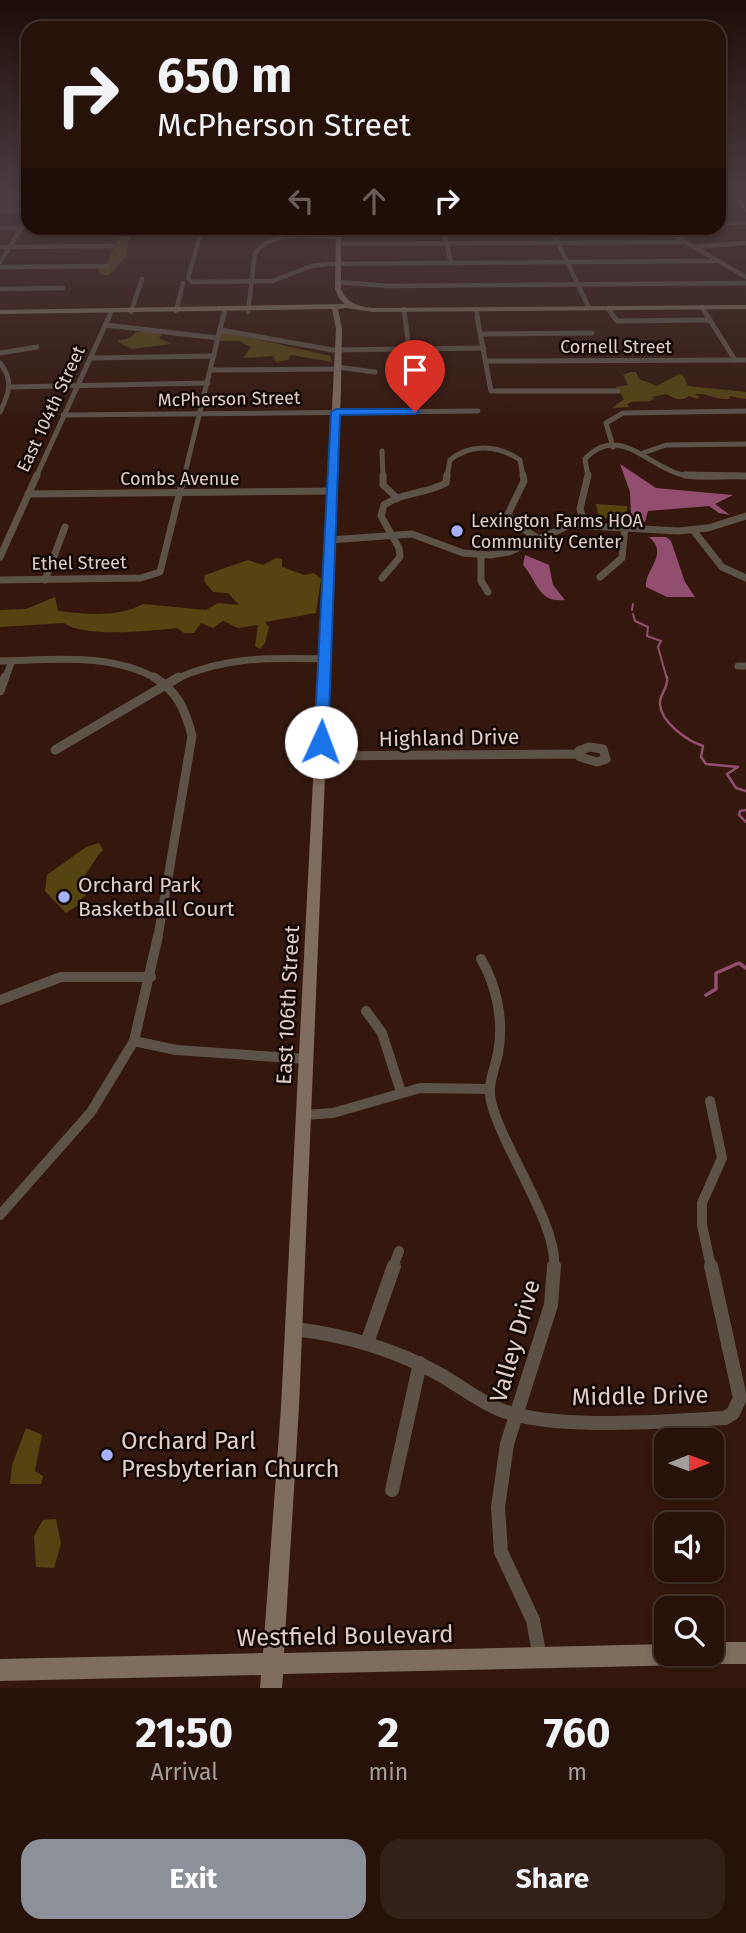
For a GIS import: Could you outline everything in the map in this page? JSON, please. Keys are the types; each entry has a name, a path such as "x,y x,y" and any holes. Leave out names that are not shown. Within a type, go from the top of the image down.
{"main road":[{"path":"338,273 342,298 351,310"},
{"path":"337,309 342,298"},
{"path":"0,312 746,307"},
{"name":"East 106th Street","path":"337,309 339,324"},
{"path":"339,324 351,310"},
{"path":"724,1653 746,1653"},
{"name":"Westfield Boulevard","path":"540,1658 654,1655"},
{"name":"Westfield Boulevard","path":"0,1670 272,1663"}],"street":[{"path":"189,273 188,278 192,282 277,280 296,273"},
{"path":"248,311 252,273"},
{"path":"572,273 589,308"},
{"path":"338,282 385,286 744,283 746,277"},
{"path":"131,312 142,279"},
{"path":"176,311 183,283"},
{"path":"0,289 63,288"},
{"path":"702,307 735,360"},
{"path":"608,308 612,318 618,321 710,320"},
{"path":"404,309 412,372"},
{"path":"476,309 491,391 618,391"},
{"path":"180,492 225,311"},
{"name":"East 104th Street","path":"0,557 111,312"},
{"name":"East 106th Street","path":"271,1688 294,1329 339,324"},
{"path":"105,325 219,334 338,349 484,348"},
{"path":"481,334 592,333"},
{"path":"0,353 37,347"},
{"path":"91,358 214,356"},
{"name":"Cornell Street","path":"486,361 746,360"},
{"path":"0,363 10,375 11,387 0,412"},
{"path":"211,370 337,368 375,372"},
{"path":"11,387 208,383"},
{"name":"McPherson Street","path":"63,415 478,411"},
{"path":"613,447 606,423 610,418 623,413 746,411"},
{"path":"643,453 666,445 746,444"},
{"path":"585,524 580,509 589,481 585,460 595,450 613,447 643,453 663,468 681,475 746,476"},
{"path":"382,578 400,557 381,513 384,505 396,497 430,491 446,483 450,460 457,453 476,448 502,450 520,460 525,475 508,508 509,517 537,538"},
{"path":"382,451 383,485 396,497"},
{"name":"Combs Avenue","path":"28,494 332,491"},
{"name":"Ethel Street","path":"0,580 141,578 158,574 164,564 180,492"},
{"path":"330,537 419,535 458,551 481,555 509,552 565,526 585,524 693,530 746,516"},
{"path":"45,580 65,527"},
{"path":"600,577 622,558 625,528"},
{"path":"693,530 722,567 746,578"},
{"path":"481,555 481,581 488,592"},
{"path":"55,750 168,684 204,667 235,659 325,659"},
{"path":"0,661 108,662 134,668 168,684 188,714 191,743 150,977 134,1041 92,1112 0,1215"},
{"path":"0,691 12,661"},
{"name":"Highland Drive","path":"320,756 579,754"},
{"name":"Valley Drive","path":"481,958 491,975 499,1036 489,1089 493,1111 543,1222 555,1258 551,1305 503,1460 499,1538 512,1580 537,1629 540,1658"},
{"path":"0,1000 61,977 150,977"},
{"path":"366,1011 382,1033 401,1092"},
{"path":"134,1041 184,1051 306,1059"},
{"path":"304,1115 333,1113 401,1092 438,1087 489,1089"},
{"name":"Middle Drive","path":"294,1329 333,1332 368,1340 420,1363 500,1410 517,1414 620,1422 725,1418 737,1407 739,1386 702,1225 702,1203 722,1158 710,1101"},
{"path":"368,1340 399,1251"},
{"path":"393,1490 420,1363"},
{"name":"Westfield Boulevard","path":"272,1663 540,1658"}],"shaded area":[{"path":"164,331 159,338 171,344 131,349 117,341 130,338 136,332"},
{"path":"222,331 330,356 332,362 291,355 288,360 276,362 273,356 243,358 251,347 239,341 220,341"},
{"path":"636,372 639,379 657,386 679,374 684,377 688,386 746,392 746,399 729,396 730,399 724,399 695,394 700,397 680,399 666,394 627,404 629,407 612,408 624,399 616,387 628,385 623,375"},
{"path":"620,464 656,488 733,495 715,504 730,515 719,513 709,506 648,511 645,522 627,522 631,517 630,492"},
{"path":"596,504 627,506 627,519 599,518"},
{"path":"649,537 666,537 671,541 685,582 695,597 667,597 646,587 657,556 655,543"},
{"path":"525,555 549,565 553,585 565,600 544,595 523,565"},
{"path":"276,558 282,559 282,567 304,575 314,573 321,579 316,613 265,622 269,627 265,643 260,649 255,646 258,625 238,628 223,621 213,628 201,623 194,633 184,633 177,628 135,632 86,631 64,623 0,627 0,610 26,609 55,597 58,611 90,614 123,611 143,604 206,610 218,603 239,605 228,593 213,592 204,581 205,575 248,560 263,565"},
{"path":"99,843 103,850 81,880 89,893 81,899 83,902 66,913 45,891 47,875 86,847"},
{"path":"26,1428 42,1435 35,1471 43,1476 41,1484 10,1484 12,1465"},
{"path":"56,1519 61,1544 54,1568 36,1567 34,1536 43,1520"}],"waterway":[{"path":"632,610 633,604"},
{"path":"633,614 635,621 648,627 647,636 661,641 658,647 667,679"},
{"path":"667,679 660,701 665,718 683,736 703,746 701,757 706,764 738,767 727,774 736,788 746,791"},
{"path":"746,810 740,811 739,815 746,822"},
{"path":"706,995 716,989 716,973 739,963 746,968"}],"place":[{"name":"Lexington Farms HOA Community Center","path":"457,531"},
{"name":"Orchard Park Basketball Court","path":"64,897"},
{"name":"Orchard Parl Presbyterian Church","path":"107,1455"}],"route":[{"path":"321,742 336,412 415,412"}]}
